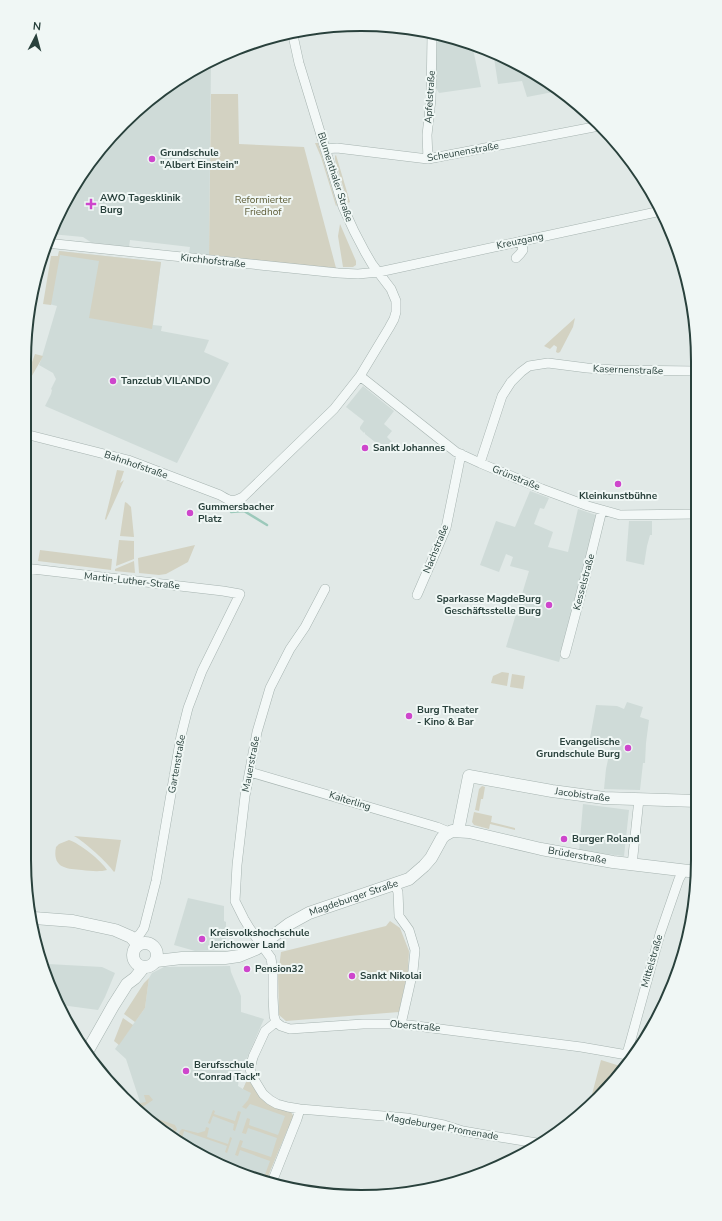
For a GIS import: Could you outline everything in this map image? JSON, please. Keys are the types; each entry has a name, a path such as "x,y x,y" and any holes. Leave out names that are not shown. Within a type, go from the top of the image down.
{"street":[{"name":"Blumenthaler Straße","path":"243,497 334,409 360,376 389,328 396,312 396,301 394,294 387,281 372,264 348,218 325,149 293,38"},
{"name":"Apfelstraße","path":"428,159 427,135 435,39"},
{"name":"Scheunenstraße","path":"325,149 337,148 428,159 593,127"},
{"name":"Kreuzgang","path":"380,272 656,212"},
{"path":"516,258 523,250 521,241"},
{"name":"Kirchhofstraße","path":"53,245 323,272 358,274 380,272"},
{"name":"Kasernenstraße","path":"480,463 498,405 505,390 521,372 529,366 548,363 615,370 691,371"},
{"name":"Grünstraße","path":"360,376 452,449 480,463 549,491 620,515 691,514"},
{"name":"Bahnhofstraße","path":"31,436 128,460 220,495 228,500 236,501 243,497"},
{"name":"Nachstraße","path":"417,595 446,528 461,454"},
{"name":"Kesselstraße","path":"564,654 602,510"},
{"name":"Martin-Luther-Straße","path":"31,569 240,594"},
{"name":"Mauerstraße","path":"262,946 244,919 235,898 236,865 245,796 257,732 270,688 290,649 305,627 325,589"},
{"name":"Gartenstraße","path":"136,942 144,928 155,888 181,736 188,708 202,671 240,594"},
{"name":"Kaiterling","path":"250,772 453,831"},
{"name":"Magdeburger Straße","path":"156,961 182,958 224,958 246,954 262,946 289,924 309,913 409,879 431,858 442,838 453,831 469,776"},
{"name":"Jacobistraße","path":"469,776 552,792 604,798 691,801"},
{"path":"632,865 639,799"},
{"name":"Brüderstraße","path":"453,831 469,832 548,851 632,865 690,871"},
{"name":"Mittelstraße","path":"632,1048 660,934 678,879 684,870"},
{"path":"395,884 398,892 399,916 409,930 415,950 413,971 401,1024"},
{"path":"36,918 55,919 88,924 124,933 136,942 153,946 157,955 156,961 150,967 139,965 132,955 136,942"},
{"path":"262,946 271,958 273,1010 276,1022"},
{"name":"Magdeburger Straße","path":"155,949 182,958"},
{"path":"90,1047 127,984 129,975 139,965"},
{"name":"Oberstraße","path":"276,1022 281,1026 290,1029 363,1024 401,1024 627,1055"},
{"name":"Magdeburger Promenade","path":"276,1022 265,1030 253,1057 250,1069 252,1076 263,1094 270,1100 288,1107 300,1109 407,1118 444,1125 463,1131 532,1142"},
{"path":"274,1178 300,1109"}],"shaded area":[{"path":"439,40 474,51 481,87 439,93 435,86 434,45"},
{"path":"494,59 526,75 552,92 527,97 522,81 498,84"},
{"name":"Grundschule \"Albert Einstein\"","path":"211,67 209,256 189,253 190,247 130,240 129,247 92,243 83,237 56,234 75,196 99,160 113,143 143,113 160,99 196,75"},
{"path":"59,251 161,262 153,325 162,326 161,331 209,340 204,352 229,363 177,463 45,406 56,379 53,373 39,365 57,306 49,304"},
{"path":"363,386 394,411 384,424 392,431 387,437 393,443 385,452 381,446 380,447 375,443 376,441 375,442 360,429 364,421 346,407"},
{"path":"530,491 549,498 544,509 540,508 534,524 553,532 548,547 568,552 578,509 596,515 574,609 559,662 506,647 529,571 510,566 513,557 506,554 499,572 480,565 496,521 515,527"},
{"path":"629,521 652,521 652,535 650,535 647,546 644,565 626,561"},
{"name":"Evangelische Grundschule Burg","path":"627,702 643,707 640,717 649,720 645,763 643,763 640,790 604,789 606,769 612,741 590,738 596,705 617,706 624,709"},
{"path":"583,804 629,810 624,856 579,851"},
{"path":"188,898 224,906 224,921 226,922 226,950 195,951 174,945"},
{"path":"48,964 102,967 115,973 98,1010 65,1006"},
{"name":"Berufsschule \"Conrad Tack\"","path":"230,966 241,996 241,1012 264,1019 239,1076 238,1086 243,1089 247,1080 267,1104 291,1112 289,1129 288,1128 268,1176 235,1165 196,1146 160,1122 135,1100 140,1102 126,1059 115,1049 145,1008 149,978 152,973 164,967"}],"green space":[{"name":"Reformierter Friedhof","path":"211,94 238,94 239,144 304,147 336,268 209,256"},
{"path":"315,143 318,143 337,205 336,206 321,157"},
{"path":"336,155 350,202 348,203 335,160"},
{"path":"340,224 356,261 356,265 353,267 343,267 338,236"},
{"path":"59,251 161,262 152,329 89,318 99,261 60,255 51,305 43,304 51,256 58,256"},
{"path":"575,318 573,327 560,352 556,352 557,347 554,345 550,349 544,346"},
{"path":"35,354 43,356 31,377 31,363"},
{"path":"117,470 124,471 120,483 124,480 106,520 105,519"},
{"path":"125,502 131,507 134,537 120,536"},
{"path":"119,540 134,541 134,559 116,566"},
{"path":"195,545 188,562 166,574 159,575 139,573 138,558"},
{"path":"40,550 112,559 111,570 38,561"},
{"path":"134,561 135,573 115,571 115,569"},
{"path":"502,672 509,673 507,686 491,683 493,676"},
{"path":"512,674 525,676 523,689 510,687"},
{"path":"482,786 485,787 479,811 475,810 479,789"},
{"path":"474,812 492,816 491,822 515,828 515,830 490,824 489,829 474,825 472,822"},
{"path":"74,836 121,840 115,871 114,872 90,847"},
{"path":"69,840 90,853 107,870 88,871 71,869 58,863 55,854 56,847 59,844"},
{"path":"390,921 400,928 409,951 408,971 399,1012 286,1021 279,1015 278,976 281,952 386,926"},
{"path":"149,978 145,1008 135,1022 124,1014 144,983"},
{"path":"123,1018 133,1025 119,1045 114,1041"},
{"path":"601,1060 619,1066 609,1078 592,1095"},
{"path":"247,1080 249,1081 267,1104 291,1112 294,1117 268,1176 265,1175 270,1161 240,1150 238,1156 235,1155 240,1140 243,1141 241,1147 271,1157 277,1138 248,1128 246,1134 242,1133 247,1118 250,1119 249,1125 278,1135 285,1116 250,1104 246,1109 242,1107 248,1100 251,1093 243,1089"},
{"path":"144,1095 149,1095 153,1100 142,1107 136,1101 140,1103 146,1102"},
{"path":"213,1110 215,1111 214,1114 235,1121 238,1111 241,1112 235,1131 233,1130 234,1124 213,1116 210,1124 208,1123"},
{"path":"155,1118 175,1125 177,1129 176,1132 172,1130 173,1128 165,1125"},
{"path":"206,1127 209,1128 207,1137 228,1144 230,1137 232,1138 227,1153 225,1152 227,1146 184,1131 182,1137 179,1134 182,1129 198,1133 205,1131"}],"waterway":[{"path":"231,512 244,511 267,525"}],"place":[{"name":"Grundschule \"Albert Einstein\"","path":"152,159"},
{"name":"AWO Tagesklinik Burg","path":"91,204"},
{"name":"Tanzclub VILANDO","path":"113,381"},
{"name":"Sankt Johannes","path":"365,448"},
{"name":"Kleinkunstbühne","path":"618,484"},
{"name":"Gummersbacher Platz","path":"190,513"},
{"name":"Sparkasse MagdeBurg Geschäftsstelle Burg","path":"549,605"},
{"name":"Burg Theater - Kino & Bar","path":"409,716"},
{"name":"Evangelische Grundschule Burg","path":"628,748"},
{"name":"Burger Roland","path":"564,839"},
{"name":"Kreisvolkshochschule Jerichower Land","path":"202,939"},
{"name":"Pension32","path":"247,969"},
{"name":"Sankt Nikolai","path":"352,976"},
{"name":"Berufsschule \"Conrad Tack\"","path":"186,1071"}]}
